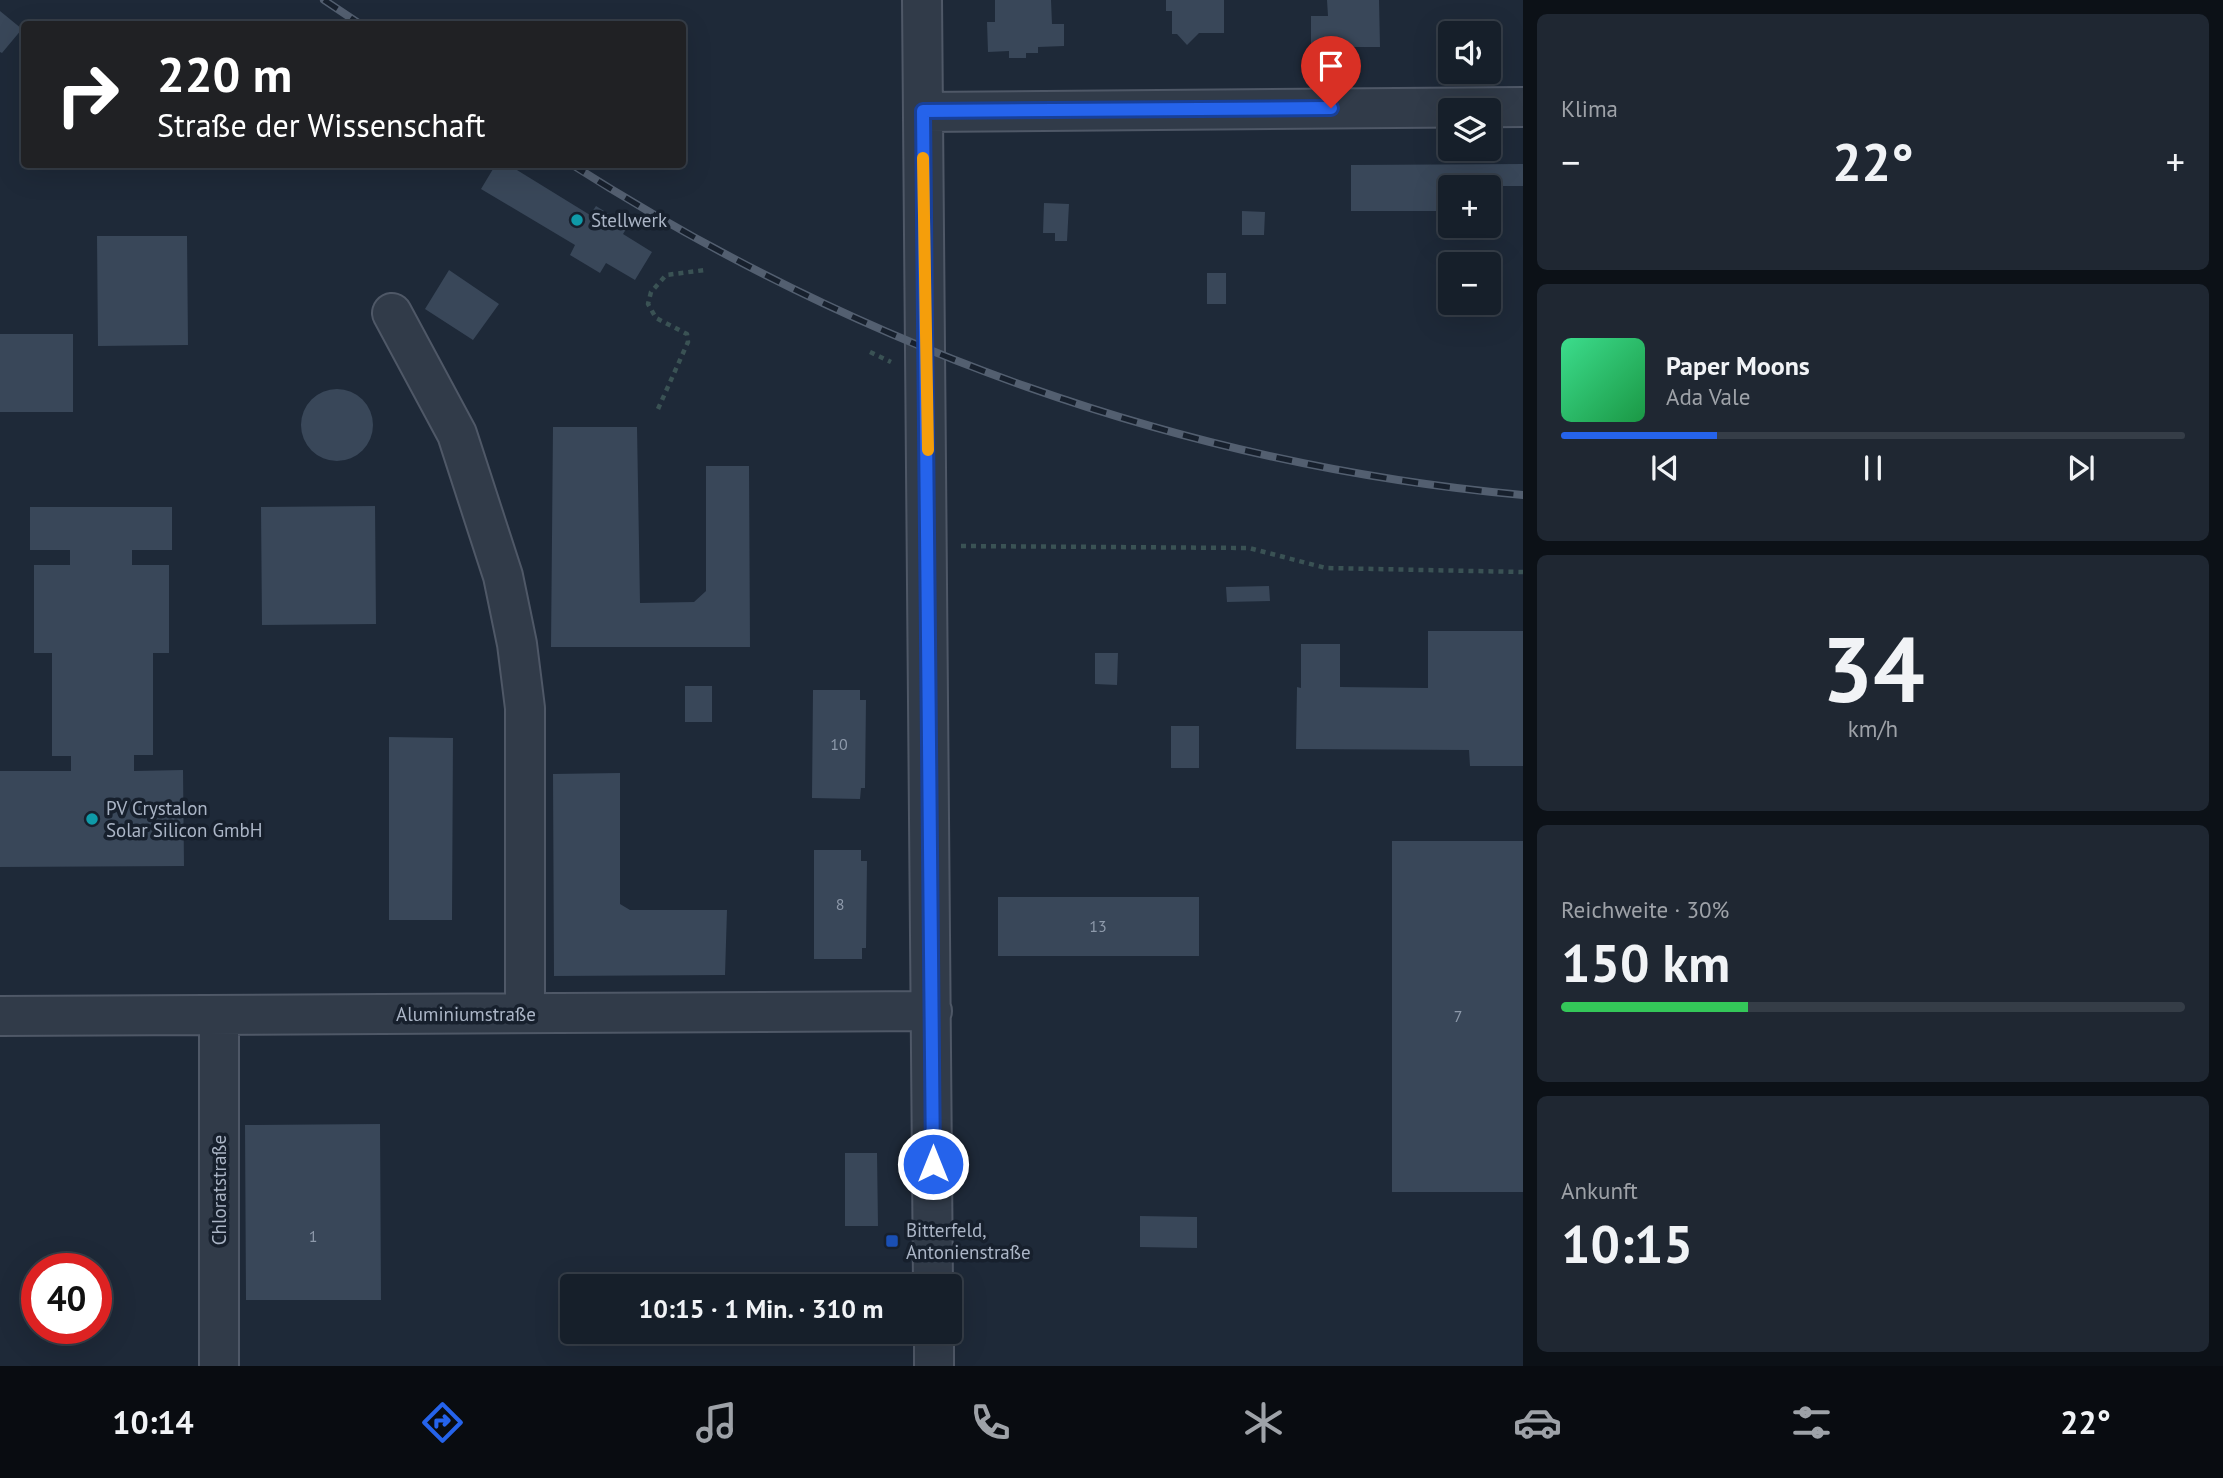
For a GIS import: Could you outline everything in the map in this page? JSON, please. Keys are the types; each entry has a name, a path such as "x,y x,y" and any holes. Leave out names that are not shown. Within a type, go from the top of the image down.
{"street":[{"path":"922,0 929,546 933,1274"},
{"path":"923,111 1523,107"},
{"path":"392,313 457,434 503,576 517,644 525,708 526,1013"},
{"name":"Aluminiumstraße","path":"0,1016 932,1011"},
{"name":"Chloratstraße","path":"219,1015 219,1366"},
{"path":"934,1344 934,1366"}],"path":[{"path":"658,409 688,342 687,334 656,318 648,304 651,292 666,275 705,270"},
{"path":"929,546 1249,548 1326,568 1523,572"}],"building":[{"path":"995,0 1051,0 1052,24 1064,24 1064,46 1038,47 1038,53 1026,53 1026,58 1009,58 1009,51 988,52 987,22 995,22"},
{"path":"1166,0 1224,0 1224,33 1199,33 1187,45 1177,34 1172,34 1172,11 1166,11"},
{"path":"1327,0 1379,0 1380,47 1311,47 1311,16 1328,16"},
{"path":"0,11 21,30 2,53"},
{"path":"1523,164 1523,186 1501,186 1501,175 1438,175 1438,211 1351,211 1351,165"},
{"name":"Stellwerk","path":"494,168 514,168 590,215 596,206 628,226 623,234 652,252 635,280 606,263 600,273 570,255 575,245 481,189"},
{"path":"1044,203 1069,204 1067,241 1055,241 1055,233 1043,233"},
{"path":"1242,211 1265,212 1264,235 1242,235"},
{"path":"97,236 187,236 188,345 98,346"},
{"path":"449,270 499,304 473,340 425,309"},
{"path":"1207,273 1226,273 1226,304 1207,304"},
{"path":"0,334 73,334 73,412 0,412"},
{"path":"330,389 344,389 363,399 373,418 373,432 363,451 344,461 330,461 311,451 301,432 301,418 311,399"},
{"path":"553,427 637,427 640,603 694,602 706,591 706,466 749,466 750,647 551,647"},
{"path":"375,506 376,624 262,625 261,507"},
{"path":"30,507 172,507 172,550 132,550 132,565 169,565 169,653 153,653 153,755 134,755 134,771 183,770 184,866 0,867 0,771 71,771 71,756 52,756 52,653 34,653 34,565 70,565 70,550 30,550"},
{"path":"1269,586 1270,601 1227,602 1226,587"},
{"path":"1428,631 1523,631 1523,766 1470,766 1469,750 1296,749 1301,644 1340,644 1340,687 1428,688"},
{"path":"1095,653 1118,653 1117,685 1095,684"},
{"path":"685,686 712,686 712,722 685,722"},
{"path":"813,690 860,690 860,700 866,700 865,788 861,788 860,799 812,798"},
{"path":"1171,726 1199,726 1199,768 1171,768"},
{"path":"389,737 453,738 452,920 389,920"},
{"path":"620,773 620,904 630,910 727,910 725,975 554,976 553,774"},
{"path":"1392,841 1523,841 1523,1192 1392,1192"},
{"path":"814,850 861,850 861,861 867,861 866,948 862,948 862,959 814,959"},
{"path":"998,897 1199,897 1199,956 998,956"},
{"path":"380,1124 381,1300 246,1300 245,1125"},
{"path":"845,1153 877,1153 878,1226 845,1226"},
{"path":"1140,1216 1197,1217 1197,1248 1140,1247"}],"railway":[{"path":"324,0 356,21"},
{"path":"578,168 680,230 793,289 909,341 1027,387 1148,425 1271,456 1396,480 1523,495"}],"slow traffic":[{"path":"923,158 928,450"}],"place":[{"name":"Stellwerk","path":"577,220"},
{"name":"PV Crystalon Solar Silicon GmbH","path":"92,819"},
{"name":"Bitterfeld, Antonienstraße","path":"892,1241"}],"route":[{"path":"933,1164 923,111 1331,108"}]}
